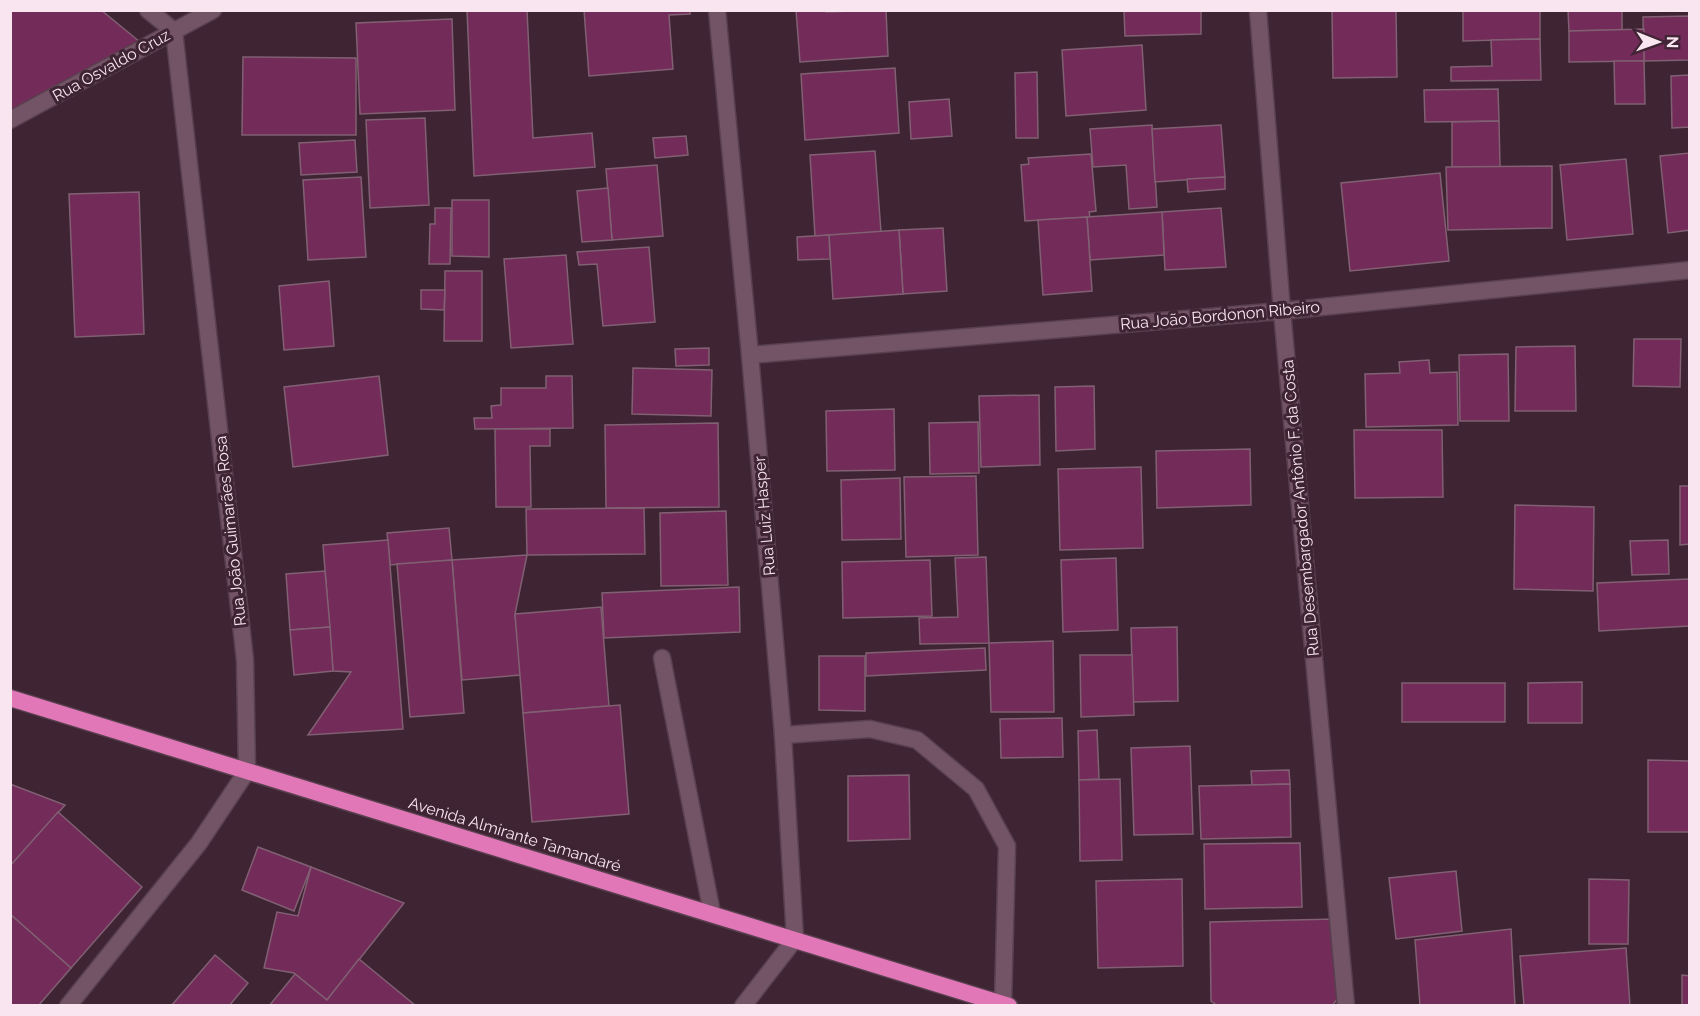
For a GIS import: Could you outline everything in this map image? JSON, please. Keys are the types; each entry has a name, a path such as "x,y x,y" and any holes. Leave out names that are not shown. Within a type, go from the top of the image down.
{"highway":[{"name":"Avenida Almirante Tamandaré","path":"10,698 1006,1005"}],"street":[{"path":"148,10 174,31"},
{"name":"Rua Osvaldo Cruz","path":"10,120 213,10"},
{"name":"Rua Luiz Hasper","path":"717,10 783,735 795,939"},
{"name":"Rua Desembargador Antônio F. da Costa","path":"1258,10 1282,311 1346,1005"},
{"name":"Rua João Guimarães Rosa","path":"174,31 245,660 248,771"},
{"name":"Rua João Bordonon Ribeiro","path":"750,355 1282,311 1689,270"},
{"path":"662,658 712,913"},
{"path":"783,735 870,729 917,740 976,789 1007,846 1006,1005"},
{"path":"68,1005 199,843 248,771"},
{"path":"743,1005 795,939"}],"building":[{"path":"10,10 101,10 140,42 10,111"},
{"path":"467,10 527,10 533,138 592,133 595,167 474,176"},
{"path":"584,10 690,10 690,14 669,15 673,69 589,76"},
{"path":"796,10 826,10 826,12 886,10 888,56 800,62"},
{"path":"1124,10 1201,10 1201,34 1125,36"},
{"path":"1332,10 1396,10 1397,77 1333,78"},
{"path":"1463,10 1540,10 1540,39 1463,41"},
{"path":"1568,10 1622,10 1622,30 1569,31"},
{"path":"1690,16 1690,60 1644,61 1643,17"},
{"path":"452,19 455,110 360,114 356,23"},
{"path":"1644,29 1644,61 1569,62 1569,31"},
{"path":"1540,39 1541,80 1451,81 1451,67 1492,66 1491,40"},
{"path":"1142,45 1146,110 1066,116 1062,50"},
{"path":"243,57 356,58 356,135 242,135"},
{"path":"1614,61 1644,61 1645,104 1615,104"},
{"path":"895,68 899,133 805,140 801,74"},
{"path":"1037,72 1038,138 1016,138 1015,73"},
{"path":"1690,75 1690,127 1672,128 1671,76"},
{"path":"1498,89 1499,121 1425,122 1424,90"},
{"path":"949,99 952,136 911,139 909,102"},
{"path":"425,118 429,205 370,208 366,120"},
{"path":"1499,121 1500,167 1452,167 1452,122"},
{"path":"1152,125 1157,207 1129,209 1126,165 1093,167 1090,129"},
{"path":"1221,125 1225,177 1155,182 1152,129"},
{"path":"686,136 688,155 655,158 653,138"},
{"path":"355,140 357,172 301,175 299,143"},
{"path":"875,151 881,232 815,236 810,155"},
{"path":"1690,153 1690,230 1668,233 1660,156"},
{"path":"1091,154 1096,211 1089,212 1090,217 1025,221 1021,165 1029,164 1028,158"},
{"path":"1626,159 1633,234 1567,240 1560,165"},
{"path":"657,165 663,236 612,240 606,169"},
{"path":"1552,166 1552,228 1448,230 1446,167"},
{"path":"1440,173 1449,261 1350,271 1341,183"},
{"path":"361,177 366,257 308,260 303,180"},
{"path":"1225,177 1225,189 1188,192 1187,179"},
{"path":"608,188 612,240 582,242 577,191"},
{"path":"139,192 144,334 75,337 69,194"},
{"path":"452,200 489,200 489,257 452,256"},
{"path":"435,208 451,208 450,264 429,264 430,224 435,224"},
{"path":"1221,208 1226,267 1165,270 1162,212"},
{"path":"1162,212 1164,255 1090,260 1087,217"},
{"path":"1087,217 1092,291 1043,295 1038,220"},
{"path":"943,228 947,291 903,294 899,230"},
{"path":"899,230 903,294 833,299 829,235"},
{"path":"829,235 830,259 798,260 797,237"},
{"path":"649,247 655,322 603,326 597,264 579,265 577,252"},
{"path":"566,255 573,344 511,348 504,259"},
{"path":"445,271 482,271 482,341 444,341"},
{"path":"329,281 334,346 284,350 279,286"},
{"path":"421,290 445,290 444,310 421,309"},
{"path":"1634,339 1681,339 1680,387 1633,386"},
{"path":"1575,346 1576,411 1515,411 1516,347"},
{"path":"709,348 709,365 676,366 675,349"},
{"path":"1508,354 1509,421 1460,421 1459,355"},
{"path":"1429,360 1430,373 1457,372 1458,425 1366,427 1365,374 1400,373 1399,362"},
{"path":"633,368 712,370 711,416 632,414"},
{"path":"379,376 388,455 293,467 284,387"},
{"path":"546,376 572,376 573,428 475,429 474,418 492,418 491,406 501,405 501,388 546,388"},
{"path":"1094,386 1095,449 1056,451 1055,387"},
{"path":"1039,395 1040,465 981,467 979,396"},
{"path":"894,409 895,470 827,471 826,411"},
{"path":"978,422 979,473 930,474 929,423"},
{"path":"718,423 719,507 606,508 605,425"},
{"path":"495,429 550,429 550,446 530,446 531,507 496,507"},
{"path":"1354,430 1442,430 1443,497 1355,498"},
{"path":"1250,449 1251,505 1157,508 1156,451"},
{"path":"1141,467 1143,548 1060,550 1058,469"},
{"path":"976,476 978,555 906,557 904,477"},
{"path":"900,478 901,539 842,540 841,480"},
{"path":"1680,486 1690,486 1690,544 1680,545"},
{"path":"1515,505 1594,507 1593,591 1514,589"},
{"path":"644,508 645,554 527,555 526,509"},
{"path":"726,511 728,585 661,586 660,513"},
{"path":"449,528 452,560 390,565 387,533"},
{"path":"388,540 403,729 308,735 351,672 333,671 323,545"},
{"path":"1668,540 1669,574 1632,575 1630,541"},
{"path":"527,555 515,614 521,675 462,680 452,560"},
{"path":"986,557 989,643 920,644 919,618 958,617 955,558"},
{"path":"1116,558 1118,630 1063,632 1061,560"},
{"path":"452,560 464,713 410,717 397,564"},
{"path":"930,560 932,616 843,618 842,562"},
{"path":"325,571 330,627 290,630 286,574"},
{"path":"1689,579 1690,626 1599,631 1597,583"},
{"path":"739,587 740,632 604,638 602,593"},
{"path":"601,607 609,706 523,713 515,614"},
{"path":"330,627 333,671 294,675 290,630"},
{"path":"1177,627 1178,701 1133,702 1131,628"},
{"path":"1053,641 1054,712 991,712 989,643"},
{"path":"985,648 986,670 866,676 866,653"},
{"path":"1080,655 1132,655 1134,715 1081,717"},
{"path":"819,656 865,656 865,711 819,710"},
{"path":"1582,682 1582,723 1528,723 1528,683"},
{"path":"1402,683 1505,683 1505,722 1402,722"},
{"path":"620,705 629,814 532,822 523,713"},
{"path":"1062,718 1063,757 1001,758 1000,719"},
{"path":"1097,730 1099,779 1079,780 1078,731"},
{"path":"1190,746 1193,834 1134,835 1131,748"},
{"path":"1648,760 1690,761 1690,832 1648,832"},
{"path":"1289,770 1290,784 1252,785 1251,771"},
{"path":"909,775 910,839 848,841 848,776"},
{"path":"1120,779 1122,860 1080,861 1079,780"},
{"path":"10,784 65,805 10,866"},
{"path":"1290,784 1291,837 1201,839 1199,786"},
{"path":"58,812 142,887 71,968 10,914 10,866"},
{"path":"1300,843 1302,907 1205,909 1204,844"},
{"path":"258,847 311,867 294,911 242,890"},
{"path":"311,867 404,903 327,1000 294,973 264,968 277,912 298,916"},
{"path":"1456,871 1462,931 1396,939 1389,878"},
{"path":"1182,879 1183,966 1098,968 1096,881"},
{"path":"1589,879 1629,880 1628,944 1589,944"},
{"path":"10,914 71,968 38,1006 10,1006"},
{"path":"1336,919 1338,998 1332,1006 1218,1006 1211,1001 1210,922"},
{"path":"1511,929 1515,1006 1420,1006 1415,940"},
{"path":"1626,948 1630,1006 1524,1006 1520,956"},
{"path":"215,955 248,983 229,1006 171,1006"},
{"path":"359,959 416,1006 269,1006 295,974 327,1000"},
{"path":"1682,975 1690,976 1690,1006 1682,1006"}]}
